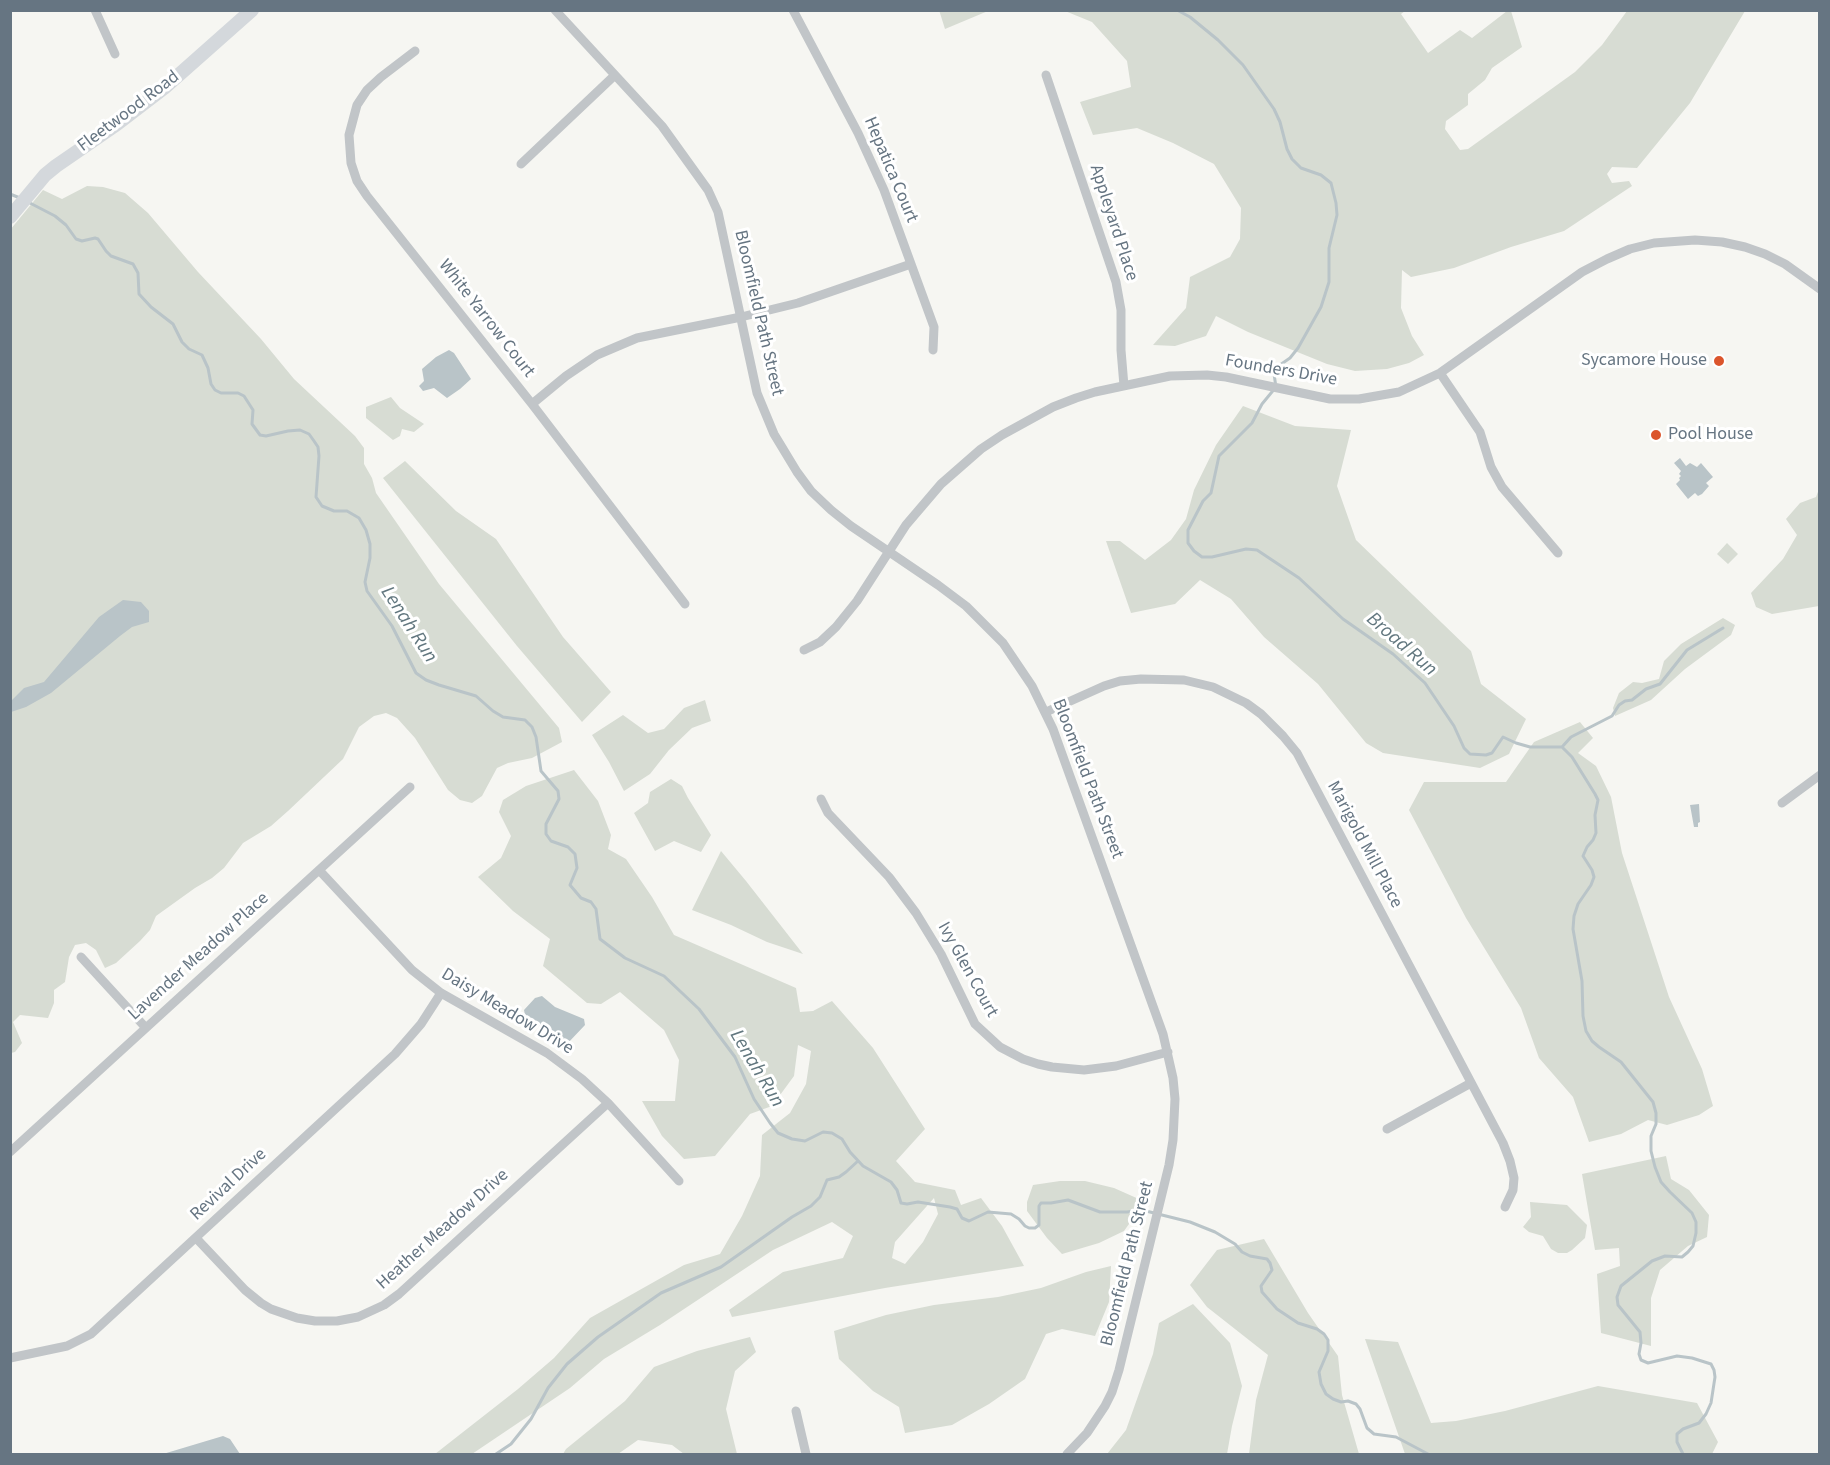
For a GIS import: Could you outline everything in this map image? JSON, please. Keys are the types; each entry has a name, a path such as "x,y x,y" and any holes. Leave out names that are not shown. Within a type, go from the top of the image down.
{"main road":[{"name":"Fleetwood Road","path":"10,217 45,175 164,88 252,10"}],"street":[{"path":"95,10 115,54"},
{"name":"Bloomfield Path Street","path":"555,10 662,126 708,190 718,212 757,393 774,434 811,491 831,510 888,553 966,606 987,626 1015,659 1046,712 1168,1052 1173,1078 1175,1118 1172,1148 1119,1370 1105,1406 1087,1433 1067,1455"},
{"name":"Hepatica Court","path":"793,10 871,159 884,190 934,327 933,350"},
{"name":"White Yarrow Court","path":"415,51 367,90 357,105 349,135 349,150 357,180 367,196 532,404 685,604"},
{"path":"521,164 615,75"},
{"name":"Appleyard Place","path":"1046,75 1116,282 1121,310 1124,386"},
{"name":"Founders Drive","path":"804,650 820,642 836,627 857,601 906,525 941,484 981,448 1019,424 1053,407 1095,392 1170,376 1193,375 1226,377 1330,399 1359,399 1399,392 1440,373 1582,272 1630,249 1654,243 1695,240 1722,242 1766,254 1818,283"},
{"path":"532,404 566,376 597,355 637,338 798,303 911,264"},
{"path":"1440,373 1480,432 1491,467 1502,487 1558,553"},
{"name":"Marigold Mill Place","path":"1046,712 1104,686 1141,678 1185,680 1213,687 1246,703 1283,736 1297,753 1503,1143 1514,1178 1513,1190 1505,1207"},
{"path":"1782,803 1820,775"},
{"name":"Lavender Meadow Place","path":"10,1152 410,787"},
{"name":"Ivy Glen Court","path":"822,799 828,813 889,877 916,913 941,954 975,1024 1000,1047 1038,1064 1084,1070 1116,1066 1168,1052"},
{"name":"Daisy Meadow Drive","path":"319,870 403,962 441,993 547,1053 582,1078 679,1181"},
{"path":"81,957 146,1028"},
{"name":"Revival Drive","path":"10,1358 67,1346 85,1338 402,1047 421,1024 441,993"},
{"path":"1387,1129 1471,1083"},
{"name":"Heather Meadow Drive","path":"196,1238 245,1290 271,1309 315,1322 358,1317 384,1305 399,1294 608,1103"},
{"path":"796,1411 807,1455"}],"shaded area":[{"path":"939,10 988,10 988,11 945,29"},
{"path":"1065,11 1405,11 1401,14 1428,53 1460,30 1472,38 1507,11 1511,11 1522,47 1492,68 1485,80 1468,94 1468,105 1446,121 1445,129 1460,150 1468,149 1575,72 1602,45 1627,11 1745,11 1690,103 1637,168 1612,167 1607,174 1612,183 1629,181 1632,186 1564,231 1454,268 1411,277 1402,270 1401,308 1412,336 1424,355 1409,363 1387,369 1355,371 1327,364 1248,332 1216,316 1206,336 1175,346 1153,345 1186,308 1190,277 1230,257 1240,239 1241,208 1214,164 1173,143 1137,128 1093,135 1080,102 1131,87 1127,61 1092,22"},
{"path":"87,186 103,187 125,193 148,213 294,379 355,436 364,448 364,464 372,478 376,493 439,584 559,728 562,742 532,758 497,768 482,796 472,803 460,800 448,790 415,738 397,718 386,713 374,716 359,727 343,759 271,826 243,843 224,868 156,916 150,930 116,963 105,968 96,950 86,943 75,945 69,957 65,982 54,990 54,1003 48,1018 20,1015 13,1022 22,1043 15,1052 11,1053 10,230 43,190 62,199"},
{"path":"449,350 454,353 471,379 447,398 434,388 423,391 419,386 424,381 422,369"},
{"path":"391,397 400,408 424,424 414,432 402,429 400,436 393,440 366,418 366,407"},
{"path":"1243,406 1295,426 1351,430 1337,486 1356,540 1471,651 1481,684 1526,719 1509,754 1480,768 1383,753 1366,743 1318,684 1264,637 1231,599 1200,580 1175,604 1131,613 1106,541 1120,541 1145,560 1171,540 1186,519 1194,490 1216,445"},
{"path":"1680,458 1686,466 1690,463 1697,467 1701,463 1713,477 1706,483 1709,486 1702,494 1698,496 1695,493 1688,499 1676,484 1680,480 1681,471 1674,463"},
{"path":"405,461 456,511 496,539 563,637 611,692 582,722 517,646 383,478"},
{"path":"1819,489 1819,606 1772,614 1756,607 1751,593 1783,559 1797,535 1786,519 1800,503 1816,497"},
{"path":"1727,543 1738,554 1728,564 1717,554"},
{"path":"123,600 141,602 149,611 149,622 132,627 51,693 26,707 11,712 11,701 24,688 44,682 99,617"},
{"path":"1723,618 1735,625 1731,635 1685,669 1651,700 1615,716 1613,708 1619,693 1633,682 1642,683 1659,679 1664,661 1681,644"},
{"path":"705,700 711,721 692,728 669,750 650,774 624,791 592,735 623,715 648,733 664,729 684,708"},
{"path":"1580,722 1593,738 1578,753 1596,766 1611,797 1622,853 1669,997 1702,1069 1713,1106 1699,1115 1667,1125 1648,1120 1621,1134 1589,1142 1573,1097 1539,1058 1521,1008 1466,918 1409,810 1424,782 1506,782 1534,742"},
{"path":"574,770 598,801 611,835 608,849 626,859 674,935 796,988 800,1012 813,1011 832,1001 873,1048 925,1129 896,1161 915,1182 955,1190 961,1205 981,1198 1002,1226 1024,1266 885,1288 732,1317 729,1310 783,1272 843,1258 853,1236 832,1222 773,1250 604,1359 570,1388 472,1454 435,1454 554,1358 590,1318 684,1265 720,1254 742,1216 760,1176 762,1135 790,1113 806,1084 811,1051 798,1045 794,1076 772,1106 750,1114 715,1156 684,1159 662,1136 642,1101 675,1101 679,1060 664,1030 620,992 601,1004 587,1003 543,966 550,939 513,911 478,877 501,858 511,836 499,812 503,800 526,786","holes":["934,1198 938,1214 923,1242 905,1264 892,1258 895,1242"]},
{"path":"671,779 682,786 711,835 701,852 674,841 655,851 634,813 648,803 650,792"},
{"path":"1699,804 1700,822 1698,827 1694,827 1690,805"},
{"path":"721,851 803,954 767,942 692,910"},
{"path":"542,996 555,1007 584,1019 585,1025 567,1044 526,1020 524,1010 535,998"},
{"path":"1666,1156 1671,1179 1689,1190 1709,1215 1707,1237 1688,1246 1660,1270 1651,1298 1651,1346 1601,1333 1597,1274 1620,1266 1619,1248 1595,1250 1582,1174"},
{"path":"1060,1181 1085,1181 1114,1188 1141,1200 1134,1217 1124,1231 1099,1243 1062,1254 1027,1211 1027,1202 1033,1185"},
{"path":"1530,1202 1567,1205 1587,1225 1585,1238 1567,1253 1558,1253 1551,1249 1543,1236 1529,1232 1523,1227 1531,1217"},
{"path":"1264,1239 1308,1313 1338,1356 1342,1395 1359,1454 1249,1454 1256,1400 1268,1355 1207,1307 1190,1285 1217,1250"},
{"path":"1111,1266 1109,1302 1095,1336 1062,1329 1046,1334 1025,1379 989,1404 952,1425 905,1433 899,1407 873,1391 839,1359 834,1331 886,1315 934,1305 998,1297 1041,1288"},
{"path":"1193,1304 1230,1343 1242,1386 1227,1454 1107,1454 1126,1430 1153,1354 1159,1323"},
{"path":"750,1337 756,1352 735,1371 726,1409 737,1454 684,1454 672,1445 638,1440 618,1454 563,1454 566,1449 625,1401 654,1367 697,1351"},
{"path":"1365,1339 1398,1342 1431,1423 1456,1421 1505,1411 1598,1386 1697,1403 1718,1442 1712,1454 1405,1454"},
{"path":"223,1436 230,1439 240,1454 163,1454"}],"waterway":[{"name":"Broad Run","path":"1177,10 1190,17 1218,40 1243,65 1274,109 1292,159 1301,168 1321,175 1331,183 1337,215 1329,248 1329,282 1321,307 1298,348 1290,358 1277,367 1274,374 1276,387 1262,404 1252,423 1219,456 1211,493 1203,501 1188,530 1188,543 1202,557 1246,549 1257,550 1299,578 1343,619 1393,654 1425,683 1454,726 1464,748 1470,754 1492,753 1503,737 1530,747 1562,747 1572,757 1595,794 1598,800 1595,815 1596,833 1583,856 1594,877 1578,904 1573,929 1582,981 1586,1031 1592,1041 1621,1062 1653,1102 1656,1124 1651,1136 1651,1151 1655,1167 1661,1182 1692,1213 1696,1222 1693,1246 1688,1252 1682,1257 1665,1256 1652,1261 1621,1286 1617,1297 1618,1305 1640,1332 1641,1360 1648,1363 1677,1356 1692,1358 1711,1364 1714,1370 1711,1403 1706,1414 1699,1423 1677,1434 1677,1442 1683,1454"},
{"name":"Lenah Run","path":"10,194 20,198"},
{"name":"Lenah Run","path":"28,202 55,216 66,225 76,239 82,241 98,239 111,256 133,264 138,273 139,294 151,307 173,324 182,342 189,349 202,355 215,390 244,396 253,410 252,424 260,435 300,430 309,434 318,447 316,497 322,506 334,511 347,511 359,518 366,530 370,544 370,558 365,582 367,591 392,626 416,673 439,685 476,696 503,717 525,720 532,727 536,737 541,771 558,791 559,799 546,824 546,834 551,841 568,847 575,854 577,868 570,885 581,898 591,902 596,909 600,939 625,958 664,976 699,1009 735,1057 754,1099 778,1133 805,1141 823,1132 832,1133 842,1139 863,1166 891,1182 897,1190 901,1203 918,1202 950,1207 957,1209 962,1218 969,1221 988,1212 1011,1214 1025,1226 1035,1228 1039,1225 1041,1203 1068,1200 1100,1212 1142,1210 1190,1222 1215,1232 1235,1244 1242,1252 1267,1259 1272,1270 1261,1286 1262,1292 1277,1309 1298,1323 1317,1329 1324,1334 1328,1340 1328,1351 1319,1372 1326,1394 1341,1402 1348,1401 1356,1404 1367,1428 1374,1434 1396,1437 1428,1454"},
{"path":"1562,747 1571,737 1612,716 1619,705 1625,701 1632,700 1646,689 1660,684 1687,650 1723,628"},
{"path":"496,1454 511,1444 531,1419 548,1388 567,1364 598,1337 661,1293 721,1267 811,1206 820,1197 827,1180 839,1177 858,1161"}],"place":[{"name":"Sycamore House","path":"1719,361"},
{"name":"Pool House","path":"1656,435"}]}
